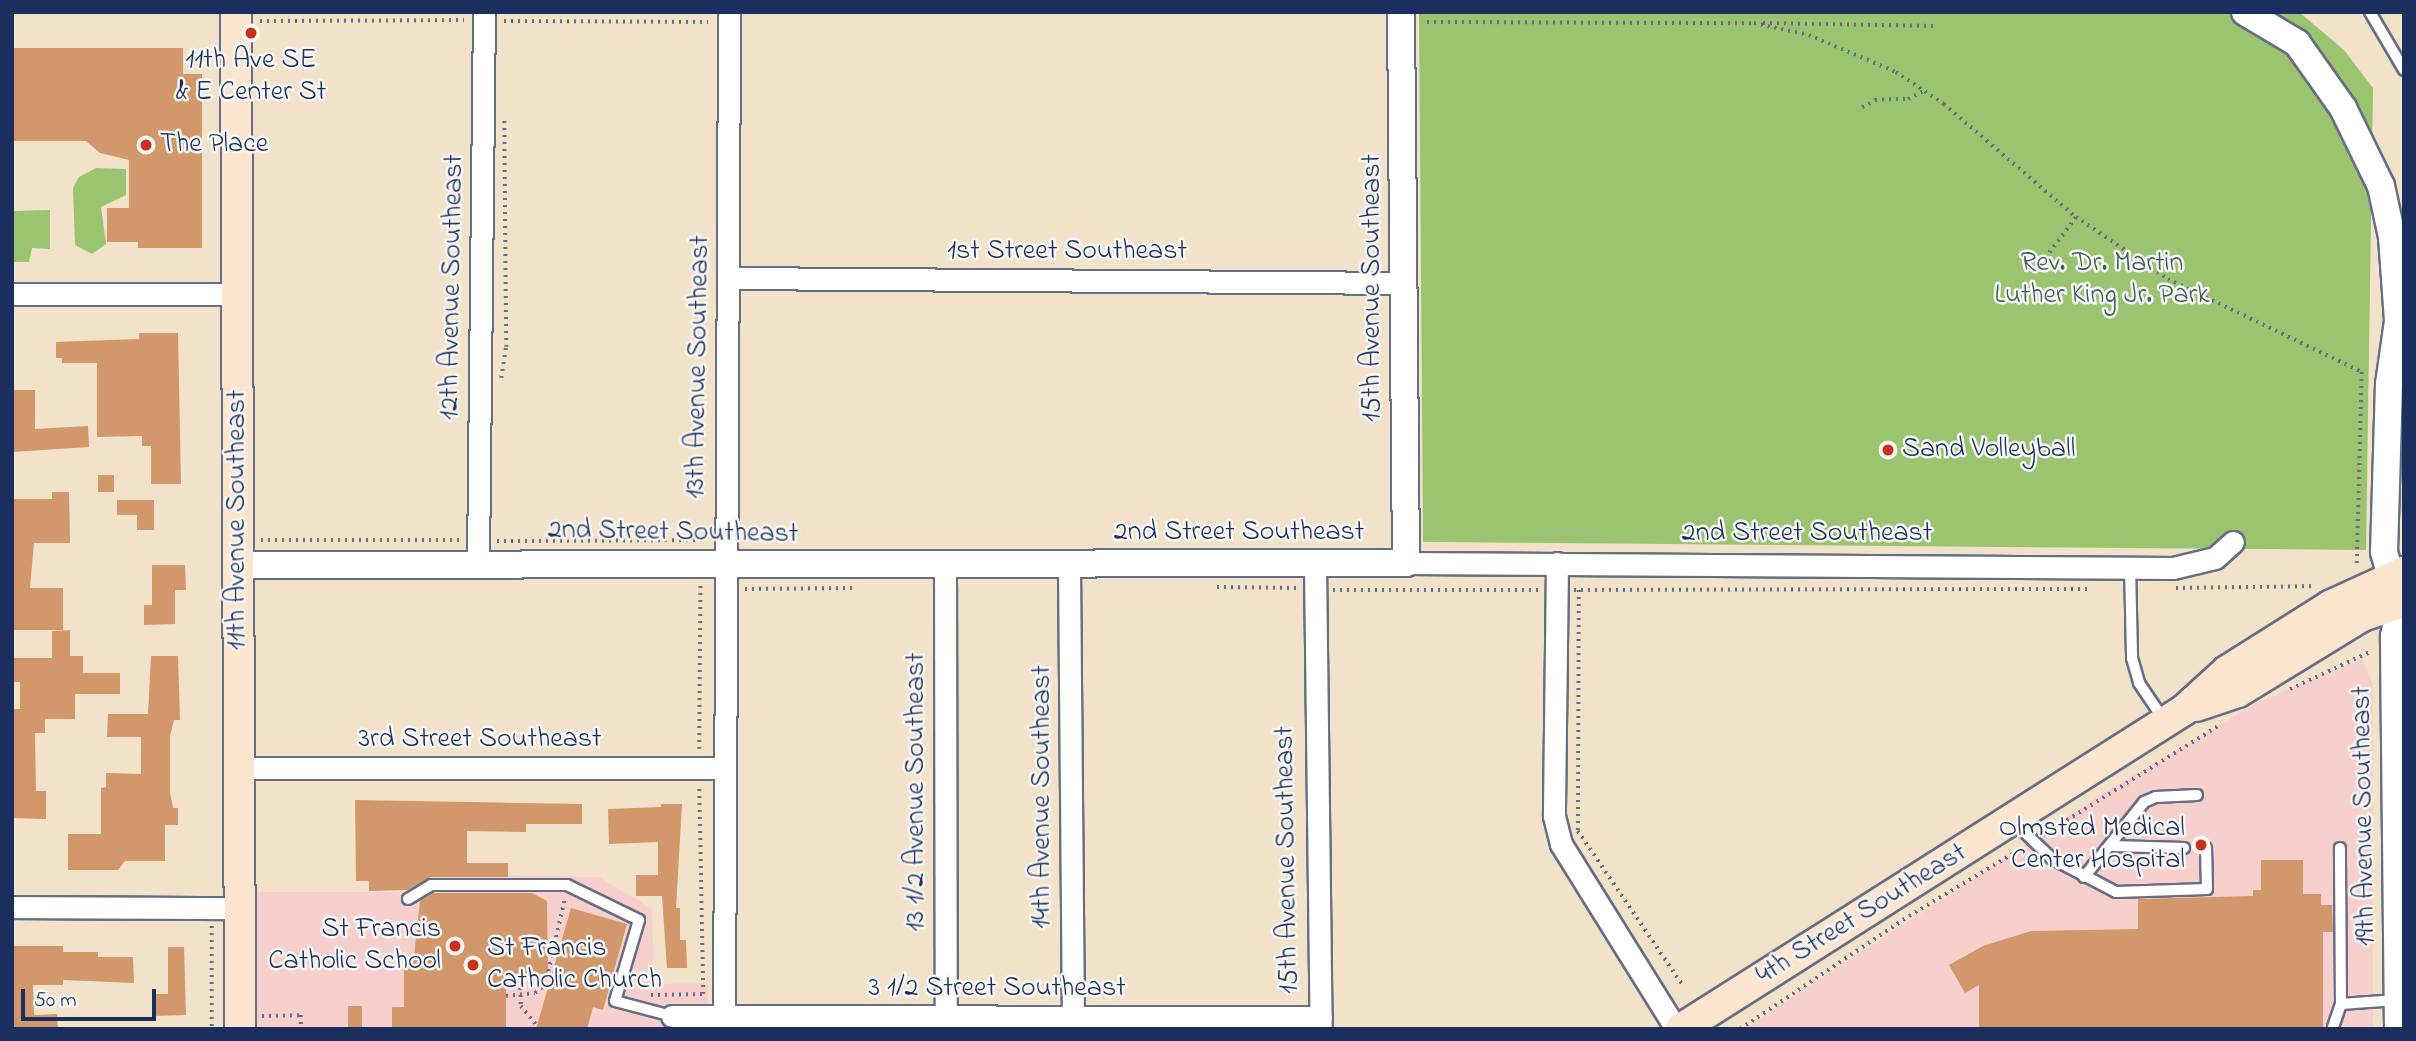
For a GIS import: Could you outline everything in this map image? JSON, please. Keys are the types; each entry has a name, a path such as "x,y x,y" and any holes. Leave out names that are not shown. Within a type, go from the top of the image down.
{"main road":[{"name":"11th Avenue Southeast","path":"236,12 238,768 226,908 250,1022"},
{"name":"4th Street Southeast","path":"1679,1029 2013,821 2175,716 2238,692 2362,616 2400,588"}],"street":[{"name":"12th Avenue Southeast","path":"478,563 484,12"},
{"name":"13th Avenue Southeast","path":"724,1015 722,760 729,278 729,12"},
{"name":"15th Avenue Southeast","path":"1401,12 1406,563"},
{"name":"19th Avenue Southeast","path":"2245,12 2297,43 2336,95 2374,165 2392,237 2401,347 2389,384 2384,552 2400,588 2394,636 2398,1029"},
{"name":"1st Street Southeast","path":"729,278 1404,282"},
{"path":"12,294 237,294"},
{"name":"2nd Street Southeast","path":"239,565 478,563 944,567 1557,564 2131,578 2197,566 2216,558 2233,542"},
{"path":"1557,564 1554,816 1561,844 1679,1029"},
{"name":"15th Avenue Southeast","path":"1315,565 1321,1023"},
{"name":"14th Avenue Southeast","path":"1069,566 1073,1023"},
{"name":"13 1/2 Avenue Southeast","path":"944,567 946,1017"},
{"name":"3rd Street Southeast","path":"238,768 722,760"},
{"path":"12,907 226,908"},
{"name":"3 1/2 Street Southeast","path":"672,1016 946,1017 1073,1023 1321,1023"}],"lane":[{"path":"2370,12 2404,70"},
{"path":"2131,578 2132,658 2147,698 2175,716"},
{"path":"2084,877 2113,846 2144,802 2156,797 2197,795"},
{"path":"2013,821 2051,859 2116,892 2207,889 2206,848"},
{"path":"2113,846 2184,848"},
{"path":"2333,1027 2341,1004 2340,848"},
{"path":"408,899 431,885 567,885 639,920 615,1001 672,1016"},
{"path":"2341,1004 2398,1000"}],"path":[{"path":"260,34 260,20 463,20 463,33"},
{"path":"503,34 503,21 708,21 708,35"},
{"path":"1427,22 1936,26"},
{"path":"1754,23 1850,50 1924,91 2076,217 2168,279 2362,372 2360,565 2347,571"},
{"path":"1862,107 1874,100 1908,99 1924,91"},
{"path":"499,387 506,347 504,116"},
{"path":"2045,258 2076,217"},
{"path":"257,540 460,540 460,526"},
{"path":"495,527 495,541 707,540 707,527"},
{"path":"1684,987 1578,831 1579,590 2131,578"},
{"path":"2173,588 2311,588 2323,582"},
{"path":"687,586 701,586 699,753"},
{"path":"1385,590 1536,590"},
{"path":"686,753 699,753 722,760"},
{"path":"638,995 703,994 699,785 685,785"},
{"path":"506,996 535,993 545,985 567,885"},
{"path":"212,1029 226,908"},
{"path":"520,974 521,1006 537,1026"},
{"path":"250,1022 300,1015 301,1029"}],"shaded area":[{"name":"Olmsted Medical Center Hospital","path":"2362,658 2373,685 2373,1029 1744,1029 2112,788 2257,703"},
{"name":"St Francis Catholic School","path":"448,874 599,877 652,909 654,984 708,983 708,1029 257,1029 257,892 439,892"}],"green space":[{"name":"Rev. Dr. Martin Luther King Jr. Park","path":"1419,12 2299,12 2344,50 2373,88 2366,550 1423,542"},
{"path":"96,168 126,169 126,195 101,207 106,244 92,254 75,245 73,188 79,177"},
{"path":"50,210 50,249 32,248 29,262 12,262 12,211"}],"building":[{"name":"The Place","path":"13,48 183,48 183,74 202,74 202,248 138,248 138,242 107,242 107,208 129,208 129,160 100,153 86,141 12,141"},
{"path":"139,333 178,333 181,484 151,484 151,446 142,446 142,436 97,437 97,363 62,363 62,358 56,358 56,342 139,339"},
{"path":"12,390 35,390 35,429 88,426 89,447 12,452"},
{"path":"98,475 114,475 114,492 98,492"},
{"path":"52,492 69,492 70,543 34,543 30,588 63,588 63,630 12,630 12,499 52,499"},
{"path":"117,500 154,500 154,530 137,530 137,515 117,515"},
{"path":"152,565 185,565 186,590 175,590 175,624 144,625 144,605 152,605"},
{"path":"70,630 70,656 83,656 83,673 120,673 120,694 75,694 75,719 45,719 45,733 35,733 36,791 46,791 46,819 12,818 12,709 20,709 20,682 12,682 12,658 52,658 52,631"},
{"path":"151,656 178,656 180,720 174,720 170,736 170,792 173,808 178,808 178,825 165,825 165,861 125,861 118,870 68,870 68,834 101,834 101,788 106,787 106,773 141,774 141,737 107,737 108,714 148,714"},
{"path":"355,800 582,804 582,824 526,824 526,832 467,831 467,863 508,863 508,877 431,877 407,890 369,891 369,881 356,881"},
{"path":"661,804 682,804 676,908 680,908 680,940 686,940 687,968 667,968 662,896 636,896 636,875 658,875 658,842 609,844 608,809 661,807"},
{"path":"2261,860 2303,860 2303,894 2321,894 2321,905 2332,905 2333,932 2323,932 2323,1029 1979,1029 1979,985 1965,993 1949,965 1983,946 2031,931 2138,929 2138,899 2253,896 2253,890 2261,890"},
{"name":"St Francis Catholic Church","path":"433,893 532,893 547,901 548,974 506,974 506,1029 392,1029 392,1007 404,1007 404,956 414,956 420,901"},
{"name":"St Francis Catholic Church","path":"571,908 627,924 603,1010 593,1007 587,1029 536,1029"},
{"path":"12,946 63,946 63,952 98,952 98,957 133,957 134,983 63,980 63,985 33,985 34,1015 57,1014 58,1029 12,1029"},
{"path":"168,947 184,947 186,1015 154,1016 154,994 168,994"},
{"path":"348,1006 362,1006 362,1029 348,1029"}],"place":[{"name":"11th Ave SE & E Center St","path":"251,33"},
{"name":"The Place","path":"146,145"},
{"name":"Sand Volleyball","path":"1888,450"},
{"name":"Olmsted Medical Center Hospital","path":"2201,845"},
{"name":"St Francis Catholic School","path":"455,946"},
{"name":"St Francis Catholic Church","path":"473,965"}]}
